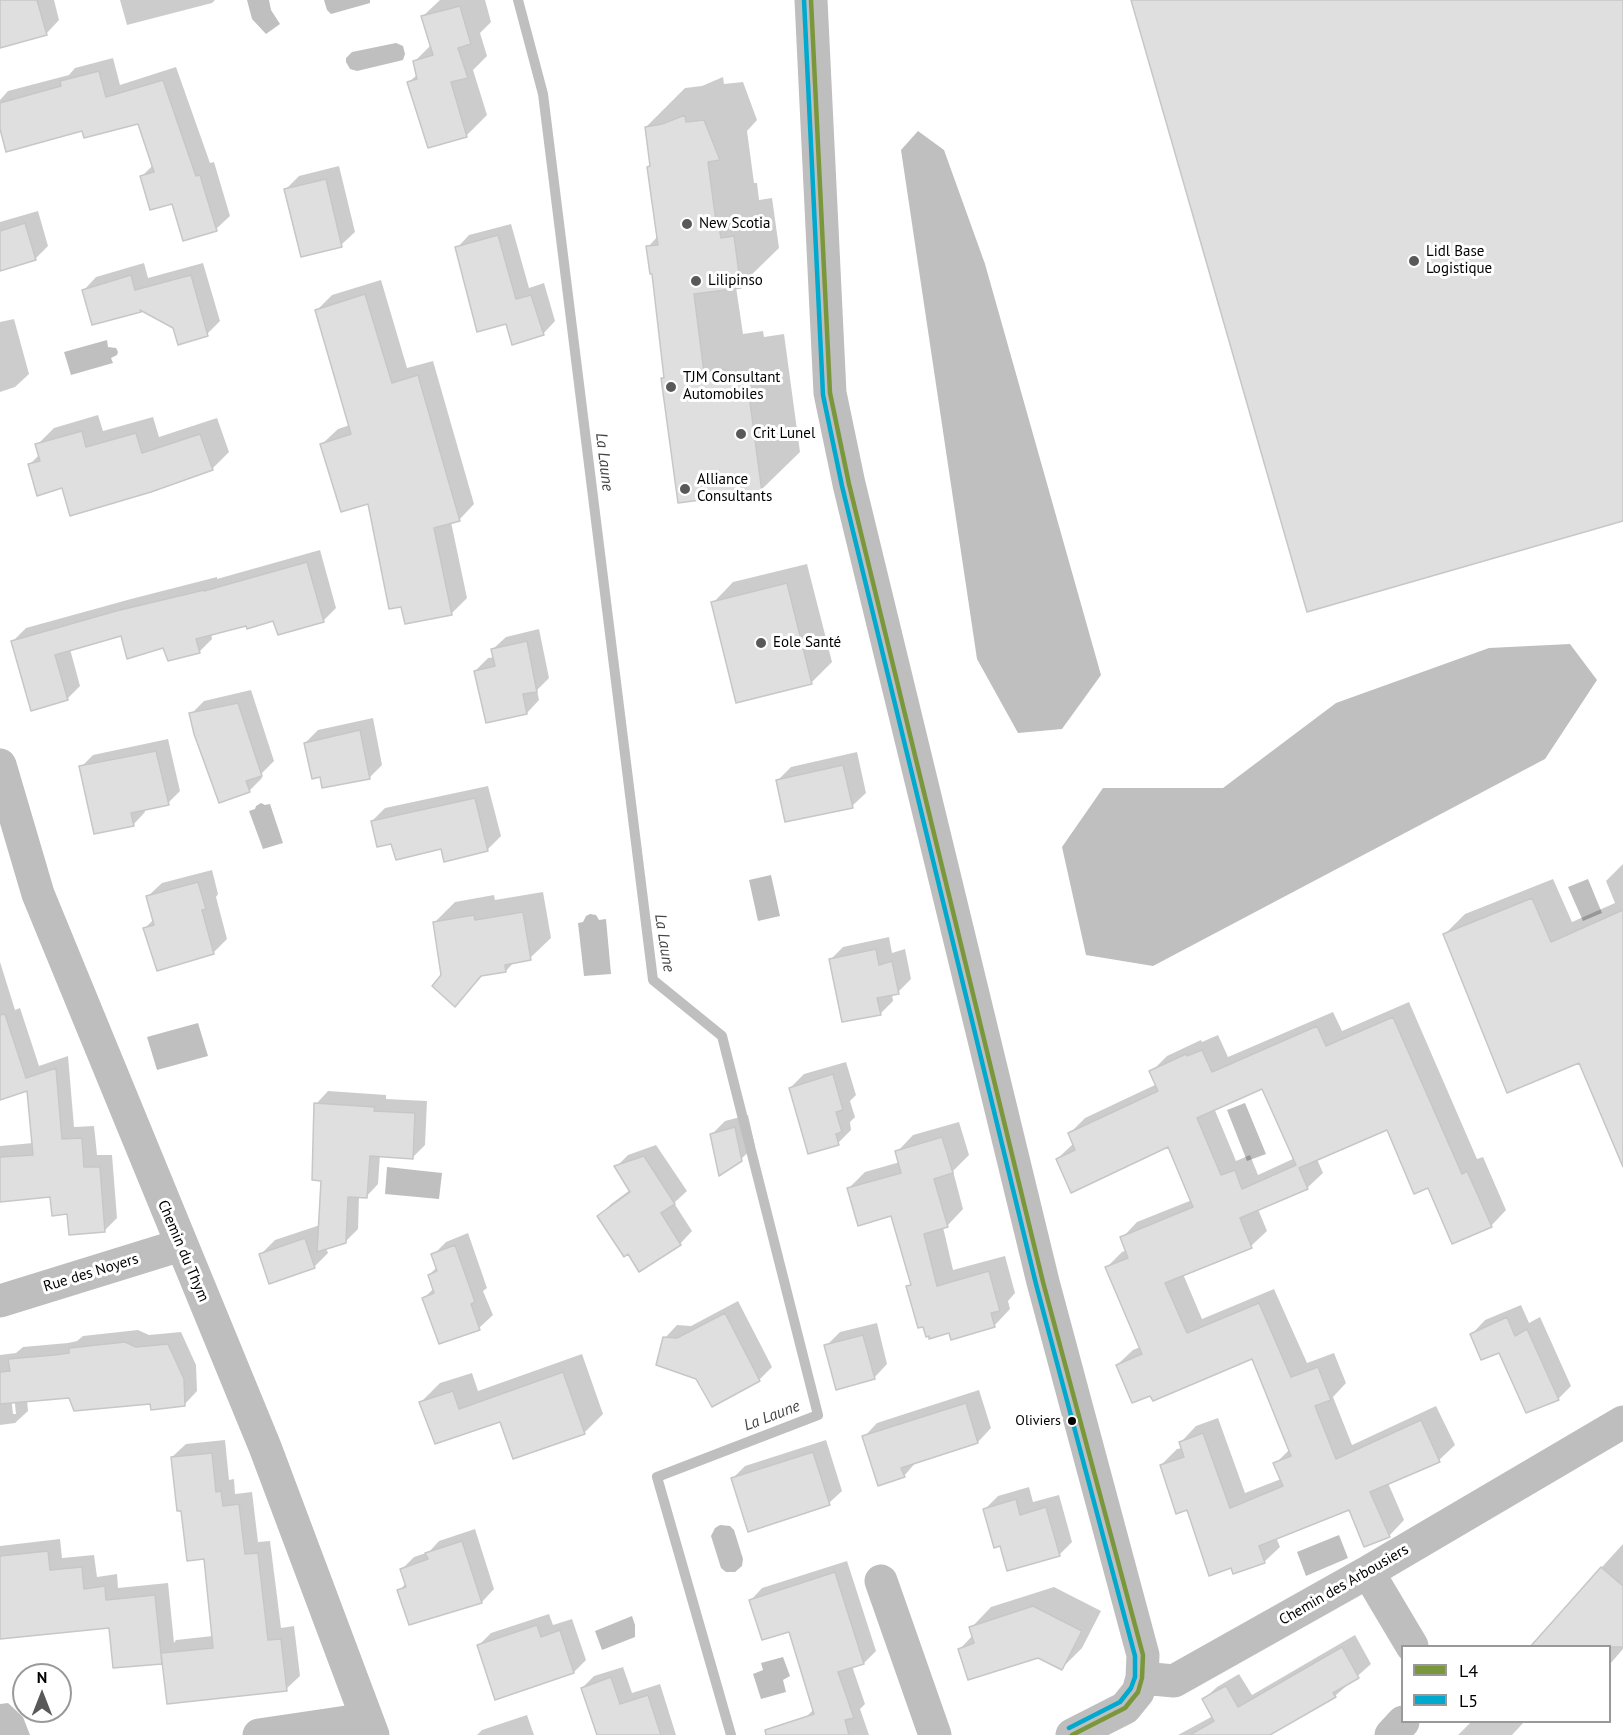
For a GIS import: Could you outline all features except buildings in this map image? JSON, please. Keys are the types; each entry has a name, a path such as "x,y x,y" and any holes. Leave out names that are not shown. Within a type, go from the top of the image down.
{"street":[{"path":"811,0 830,393 849,484 911,745 1040,1271 1143,1655 1142,1678 1138,1692 1125,1708 1072,1735"},
{"name":"Chemin du Thym","path":"0,765 38,894 265,1447 370,1727"},
{"name":"Rue des Noyers","path":"0,1301 181,1245"},
{"name":"Chemin des Arbousiers","path":"1142,1678 1174,1681 1368,1572 1623,1422"},
{"path":"1368,1572 1411,1645"},
{"path":"881,1581 934,1735"},
{"path":"1391,1735 1402,1723"},
{"path":"259,1735 370,1727"}],"shaded area":[{"path":"247,0 269,0 271,10 280,24 266,34 252,19"},
{"path":"324,0 370,0 370,3 331,14"},
{"path":"396,43 403,46 405,54 403,60 357,71 350,69 346,62 346,58 352,52"},
{"path":"918,131 944,150 985,264 1101,675 1062,729 1018,733 977,659 901,150"},
{"path":"107,340 108,347 116,348 118,352 111,358 113,363 71,375 64,352"},
{"path":"1570,644 1597,680 1545,759 1153,966 1086,955 1062,847 1103,788 1223,788 1336,703 1489,648"},
{"path":"261,803 270,804 283,843 263,849 249,811"},
{"path":"771,875 780,916 758,921 749,880"},
{"path":"1588,879 1602,913 1583,921 1568,887"},
{"path":"590,914 596,915 599,920 606,919 611,974 584,976 578,923 583,922"},
{"path":"198,1023 208,1056 157,1070 147,1037"},
{"path":"1245,1103 1266,1154 1247,1161 1227,1110"},
{"path":"387,1167 442,1173 439,1199 385,1194"},
{"path":"720,1525 730,1526 734,1530 743,1559 742,1566 735,1572 726,1572 721,1568 711,1536 715,1528"},
{"path":"1339,1535 1348,1558 1306,1576 1297,1552"},
{"path":"632,1616 635,1637 602,1650 595,1631"},
{"path":"783,1657 790,1676 783,1680 786,1692 761,1699 753,1674 763,1670 761,1663"},
{"path":"8,1703 12,1707 12,1723 25,1723 30,1735 0,1735 0,1704"}],"waterway":[{"name":"La Laune","path":"518,0 543,94 653,980 722,1036 818,1415 657,1477 731,1735"}],"transit line":[{"name":"L5","path":"804,0 823,395 842,486 1036,1284 1135,1656 1135,1677 1131,1688 1120,1702 1069,1728"},
{"name":"L4","path":"811,0 830,393 849,484 1043,1282 1143,1655 1142,1678 1138,1692 1125,1708 1072,1735"}],"place":[{"name":"New Scotia","path":"687,224"},
{"name":"Lidl Base Logistique","path":"1414,261"},
{"name":"Lilipinso","path":"696,281"},
{"name":"TJM Consultant Automobiles","path":"671,387"},
{"name":"Crit Lunel","path":"741,434"},
{"name":"Alliance Consultants","path":"685,489"},
{"name":"Eole Santé","path":"761,643"},
{"name":"Oliviers","path":"1072,1421"}]}
